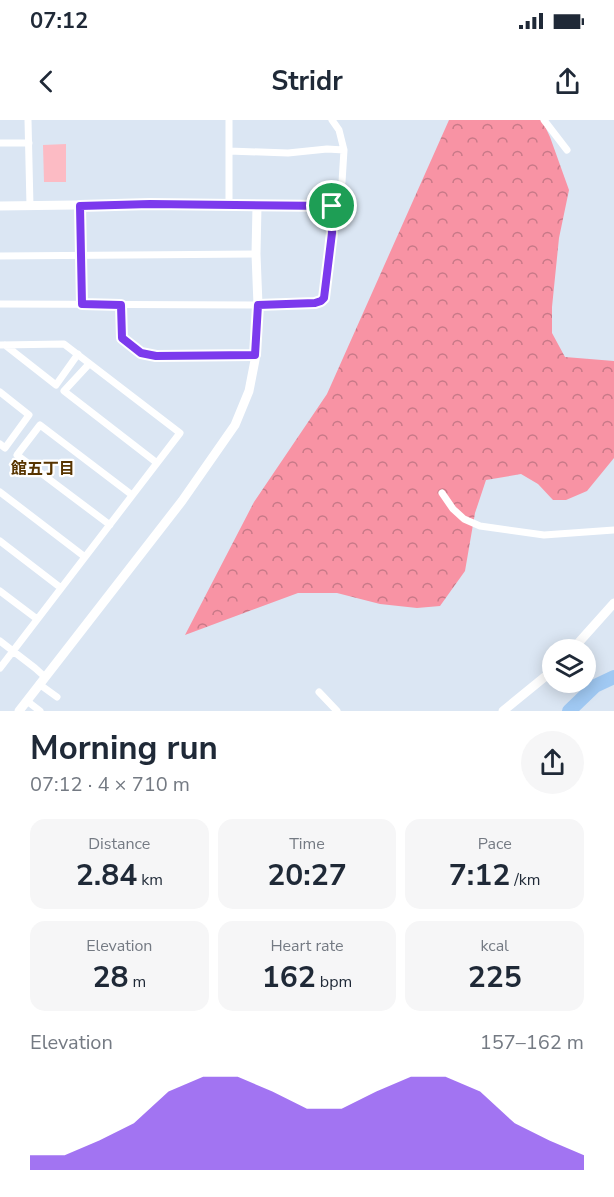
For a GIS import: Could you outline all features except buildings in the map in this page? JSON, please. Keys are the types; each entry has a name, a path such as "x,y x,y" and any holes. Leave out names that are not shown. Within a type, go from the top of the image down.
{"street":[{"path":"28,120 30,206"},
{"path":"229,205 230,120"},
{"path":"0,304 258,305 321,301 324,298 331,243 332,206 342,183 344,150 339,130 332,120"},
{"path":"544,120 567,150"},
{"path":"0,143 28,143"},
{"path":"229,151 288,153 327,149 344,150"},
{"path":"0,206 332,206"},
{"path":"80,206 82,304"},
{"path":"19,711 182,501 228,435 249,391 255,355 258,305 257,206"},
{"path":"0,256 256,254"},
{"path":"121,305 122,338 141,353 156,356 255,355"},
{"path":"0,668 180,433 64,344 2,345"},
{"path":"2,345 56,385 78,354"},
{"path":"89,364 64,392 157,463"},
{"path":"0,392 29,415 5,448 0,444"},
{"path":"110,525 17,454 40,425 132,495"},
{"path":"0,492 85,557"},
{"path":"442,493 453,509 464,519 480,526 544,535 614,530"},
{"path":"0,541 61,588"},
{"path":"0,591 37,619"},
{"path":"582,639 614,603"},
{"path":"0,641 13,651 57,697"},
{"path":"503,711 542,679"},
{"path":"319,692 337,711"},
{"path":"27,701 40,711"}],"green space":[{"path":"449,120 542,120 569,190 559,238 552,307 552,333 565,357 614,361 614,458 587,491 566,500 553,500 538,484 521,474 486,480 475,513 465,571 440,606 417,608 380,604 337,593 298,593 185,635 254,502 327,394"}],"shaded area":[{"path":"66,144 66,182 44,182 43,145"}],"waterway":[{"path":"569,711 595,686 614,677"}],"district":[{"name":"館五丁目","path":"43,469"}],"route":[{"path":"150,204 332,206 332,233 324,298 315,303 258,305 255,355 148,356 133,348 122,338 121,305 82,304 80,206 150,204"}]}
